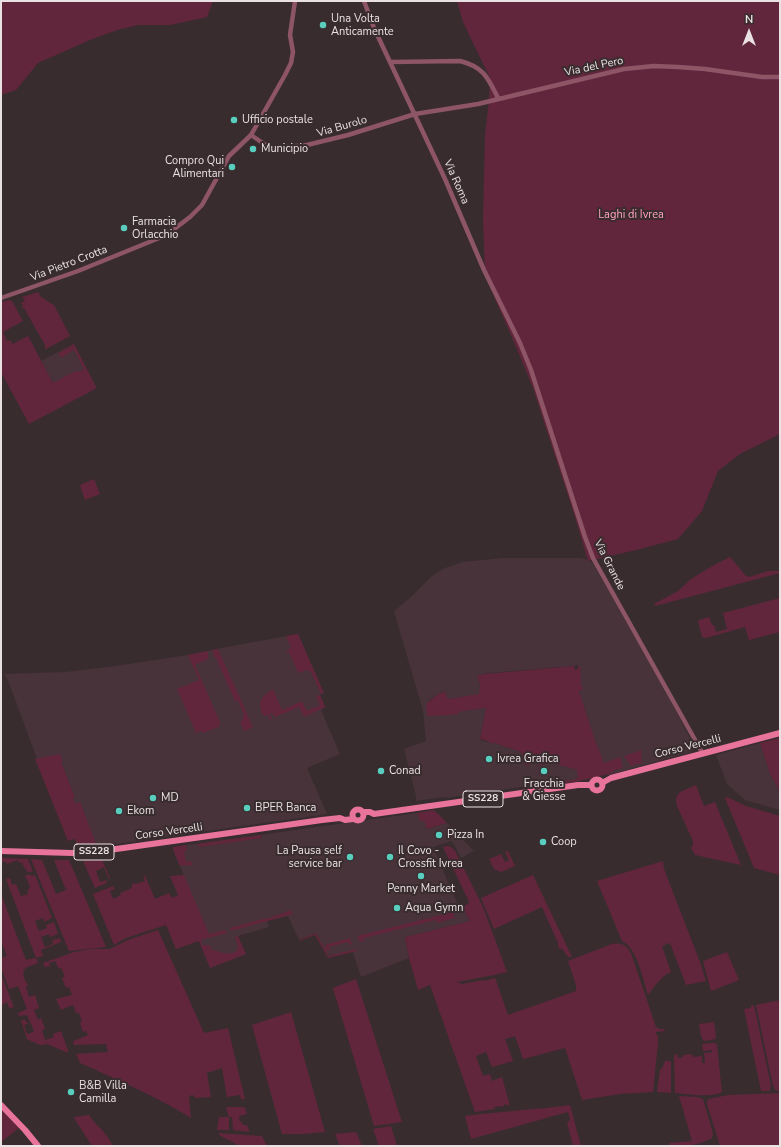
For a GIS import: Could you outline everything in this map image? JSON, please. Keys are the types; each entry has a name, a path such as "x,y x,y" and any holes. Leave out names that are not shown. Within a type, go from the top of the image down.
{"main road":[{"name":"Corso Vercelli","path":"363,815 370,812 374,814 578,785 591,785 593,789 599,790 602,788 602,783 611,778 780,733"},
{"path":"356,810 360,810 363,815 359,821 355,821 353,816 356,810"},
{"name":"Corso Vercelli","path":"1,851 72,853 102,851 340,818 345,820 353,816"},
{"path":"1,1105 38,1146"}],"street":[{"name":"Via Pietro Crotta","path":"1,298 78,271 159,238 184,223 202,205 229,156 251,135 281,84 291,63 293,52 290,35 294,1"},
{"name":"Via Roma","path":"364,1 374,28 446,179 484,270 532,370"},
{"path":"390,62 460,61 470,64 480,70 489,79 498,98"},
{"name":"Via del Pero","path":"415,114 465,107 624,69 654,66 678,67 705,69 762,77 780,77"},
{"name":"Via Burolo","path":"251,135 267,146 284,148 323,142 415,114"},
{"name":"Via Grande","path":"532,370 593,558 703,754"}],"shaded area":[{"path":"74,344 96,387 95,389 65,404 41,361"},
{"path":"502,558 581,558 593,563 656,673 690,738 694,749 691,752 608,775 579,691 580,666 487,673 477,676 480,684 480,694 449,699 443,692 428,701 457,714 461,711 486,708 480,739 482,741 493,744 492,742 521,753 577,770 594,778 549,786 540,784 416,801 404,749 426,741 423,711 394,611 410,598 432,576 445,568 463,562"},
{"path":"298,634 324,693 320,695 325,707 321,710 340,754 307,768 327,814 115,844 97,846 80,803 75,804 73,798 75,797 61,762 60,755 37,759 8,680 4,674 65,672 115,666 188,655"},
{"path":"760,743 770,774 780,792 780,810 745,800 727,784 716,755"},
{"path":"417,813 420,821 424,820 427,829 447,823 474,851 461,858 452,841 433,847 459,907 463,906 470,921 405,937 409,958 361,977 353,952 356,951 328,956 316,933 299,940 288,916 267,921 269,927 238,936 246,954 210,968 199,941 210,937 173,847"}],"green space":[{"path":"1,1 213,1 207,17 170,25 138,25 117,30 38,63 16,90 1,95"},
{"name":"Laghi di Ivrea","path":"457,1 780,1 780,434 740,454 718,471 702,511 678,539 588,561 533,388 485,276 483,219 485,135 490,78 463,22"},
{"path":"38,292 42,298 54,305 70,336 46,349 24,308 21,308 23,306 21,303 25,301 22,297"},
{"path":"9,300 12,301 23,321 3,332 7,341 10,340 13,344 28,336 53,383 77,370 78,372 84,369 74,350 61,358 58,353 74,344 96,387 95,389 29,424 1,372 1,302"},
{"path":"94,479 100,494 85,500 80,485"},
{"path":"730,557 746,576 749,577 768,571 780,571 780,573 655,606 654,604 678,591 691,579"},
{"path":"780,598 780,632 749,640 745,627 706,638 702,637 699,620 709,617 716,632 727,629 723,613"},
{"path":"298,634 324,693 321,694 311,672 307,670 298,673 289,652 285,653 291,647 286,636"},
{"path":"218,649 253,727 244,731 240,722 243,718 242,716 244,715 238,701 235,701 212,650"},
{"path":"208,651 208,659 195,665 220,722 219,727 203,733 201,731 196,733 177,689 199,680 188,655"},
{"path":"574,666 575,670 578,669 578,666 580,666 580,682 583,689 579,691 604,763 620,757 623,768 613,771 613,773 549,786 540,785 578,779 577,770 550,762 549,764 539,765 532,760 529,761 530,765 526,766 521,752 480,739 486,708 461,711 457,714 428,716 426,707 427,703 438,694 445,692 449,699 479,694 480,684 477,676 484,674"},
{"path":"273,689 282,710 302,701 307,711 320,705 316,696 320,695 325,707 304,717 299,707 275,717 272,713 270,714 272,719 270,720 268,715 263,715 260,703 263,697"},
{"path":"780,738 780,792 770,774 760,743"},
{"path":"641,750 642,763 631,766 624,756"},
{"path":"60,754 63,761 61,762 75,797 73,798 75,804 80,802 97,846 78,847 75,839 68,841 35,759"},
{"path":"696,785 704,806 715,802 741,865 695,855 691,848 693,841 677,806 676,800 680,792"},
{"path":"727,797 746,806 780,816 780,875 754,868 725,798"},
{"path":"434,810 447,823 427,829 424,821 420,821 417,813"},
{"path":"261,835 262,838 199,847 197,844"},
{"path":"186,845 187,851 184,852 186,862 191,861 193,865 180,866 173,847"},
{"path":"443,847 451,847 455,851 483,907 507,972 457,982 462,984 495,978 508,1015 576,991 576,985 568,961 612,944 622,944 629,950 632,956 656,1027 664,1029 665,1031 656,1032 656,1035 658,1035 658,1043 653,1092 620,1094 582,1100 565,1048 523,1059 515,1036 505,1039 513,1061 492,1067 486,1052 476,1056 483,1076 490,1074 492,1081 502,1077 510,1106 505,1104 504,1106 494,1107 495,1109 475,1112 430,985 418,990 405,937 470,921 463,906 469,902"},
{"path":"508,851 515,866 501,872 494,869 489,859 501,854 505,862 509,860 505,852"},
{"path":"1,858 28,859 33,872 27,871 22,862 19,863 18,860 7,864 6,862 2,862 1,866"},
{"path":"31,859 42,860 56,894 66,890 54,860 69,860 106,947 69,951"},
{"path":"102,860 110,878 109,879 104,867 96,871 100,882 106,880 107,883 95,888 83,861"},
{"path":"663,861 664,869 706,981 686,985 670,943 662,946 671,972 661,979 648,995 636,957 627,944 622,941 597,881"},
{"path":"25,875 35,875 52,918 44,922 43,918 35,921 39,931 47,928 46,925 54,922 58,934 50,937 49,934 41,937 45,947 53,944 52,940 60,938 61,942 41,950 43,956 36,958 6,879 10,878 12,885 16,884 21,896 28,894 27,892 30,887"},
{"path":"184,875 209,934 225,930 227,933 201,940 202,944 209,945 211,949 218,952 231,953 237,950 238,946 235,937 238,936 246,954 210,968 199,941 176,949 166,925 126,938 114,945 93,894 113,886 115,889 110,891 113,899 121,895 120,893 130,889 132,884 145,881 143,876 145,876 155,899 169,893 172,898 178,895 170,876"},
{"path":"533,875 572,957 568,957 563,950 558,947 558,943 542,907 494,929 481,898"},
{"path":"1,894 26,960 36,958 38,963 25,968 23,971 28,986 26,987 29,997 35,995 39,1008 34,1010 38,1020 41,1018 45,1029 42,1030 45,1040 54,1037 53,1034 61,1031 68,1053 47,1044 39,1045 27,1039 21,1020 25,1020 28,1024 24,1025 27,1034 34,1032 31,1023 27,1015 19,1016 18,1013 27,1009 18,986 9,989 1,967 1,958 7,956 1,941"},
{"path":"291,910 293,914 231,931 230,928 266,919"},
{"path":"453,912 455,918 437,923 436,920 364,938 364,941 360,942 357,936"},
{"path":"158,930 204,1033 228,1028 245,1099 241,1099 240,1095 227,1097 222,1068 207,1073 211,1097 195,1098 193,1095 189,1096 191,1118 151,1095 80,1063 76,1054 108,1052 106,1044 74,1045 73,1041 88,1035 86,1031 83,1032 80,1023 82,1021 79,1013 76,1013 73,1005 61,1010 56,999 72,995 69,987 66,988 62,978 65,977 61,968 59,969 55,961 49,963 50,966 45,967 43,963 74,952 91,949 110,949 128,940"},
{"path":"316,933 328,956 356,949 357,951 328,958 315,935 299,941"},
{"path":"350,938 352,944 349,945 348,942 329,947 330,950 326,951 325,945"},
{"path":"727,952 739,980 711,991 703,961"},
{"path":"1,974 14,1007 9,1008 7,1002 1,1006"},
{"path":"356,979 402,1122 374,1126 333,988"},
{"path":"780,1000 780,1091 776,1091 773,1086 756,1005"},
{"path":"754,1005 771,1086 770,1091 761,1091 744,1009 751,1008 751,1006"},
{"path":"291,1012 325,1132 282,1134 252,1025"},
{"path":"714,1022 715,1039 706,1041 703,1040 699,1024"},
{"path":"715,1043 717,1045 722,1092 713,1095 675,1093 674,1055 677,1054 678,1058 683,1057 683,1055 692,1054 693,1057 702,1056 702,1063 705,1063 704,1053 712,1052 712,1050 703,1051 702,1044"},
{"path":"665,1061 671,1061 671,1093 657,1092 660,1069 662,1069"},
{"path":"780,1093 780,1146 720,1146 707,1104 709,1099 728,1095"},
{"path":"679,1096 697,1097 703,1099 713,1133 712,1138 701,1143 691,1145 670,1146 669,1143 692,1141"},
{"path":"570,1105 581,1146 573,1146 567,1122 570,1119 568,1112 471,1139 465,1116 544,1108"},
{"path":"226,1107 245,1108 247,1114 239,1116 240,1122 242,1122 243,1125 247,1125 249,1132 233,1130 232,1117 229,1117"},
{"path":"1,1109 19,1128 1,1142"},
{"path":"89,1115 107,1136 113,1146 92,1146 74,1118"},
{"path":"219,1117 229,1117 229,1130 217,1130"},
{"path":"391,1126 397,1146 379,1146 373,1129"},
{"path":"356,1132 362,1146 340,1146 335,1134"},
{"path":"219,1133 262,1136 267,1146 240,1146 219,1135"}],"place":[{"name":"Una Volta Anticamente","path":"323,25"},
{"name":"Ufficio postale","path":"234,120"},
{"name":"Municipio","path":"253,149"},
{"name":"Compro Qui Alimentari","path":"232,167"},
{"name":"Farmacia Orlacchio","path":"124,228"},
{"name":"Ivrea Grafica","path":"489,759"},
{"name":"Conad","path":"381,771"},
{"name":"Fracchia & Giesse","path":"544,771"},
{"name":"MD","path":"153,798"},
{"name":"BPER Banca","path":"247,808"},
{"name":"Ekom","path":"119,811"},
{"name":"Pizza In","path":"439,835"},
{"name":"Coop","path":"543,842"},
{"name":"La Pausa self service bar","path":"350,857"},
{"name":"Il Covo - Crossfit Ivrea","path":"390,857"},
{"name":"Penny Market","path":"421,876"},
{"name":"Aqua Gymn","path":"397,908"},
{"name":"B&B Villa Camilla","path":"71,1092"}]}
